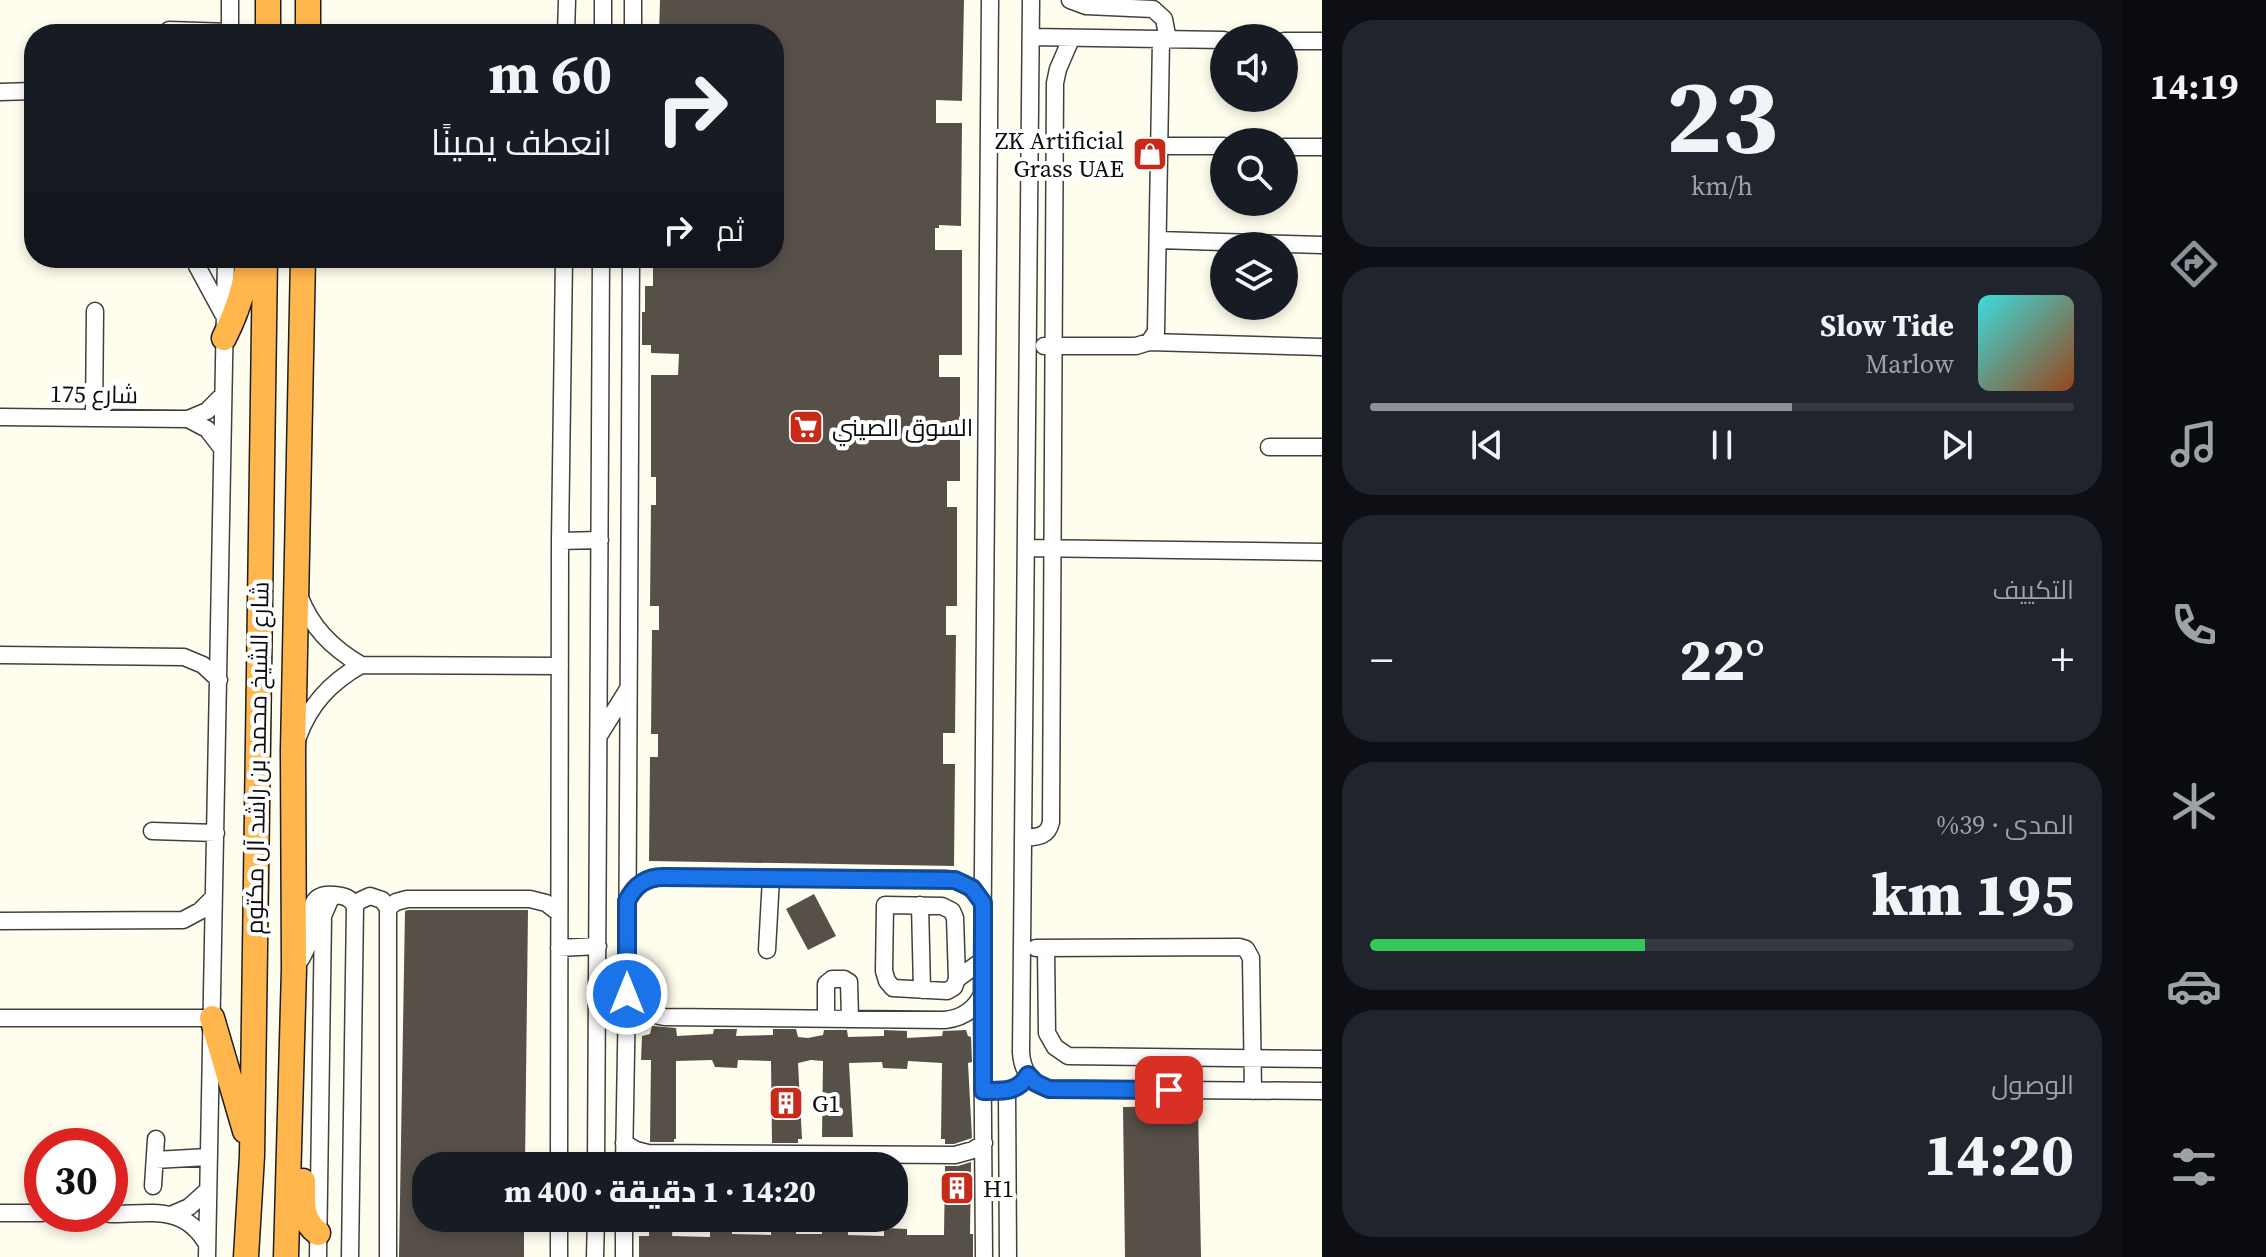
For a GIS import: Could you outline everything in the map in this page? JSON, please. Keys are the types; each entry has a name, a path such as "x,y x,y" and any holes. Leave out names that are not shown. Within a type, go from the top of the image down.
{"highway":[{"path":"268,0 268,24"},
{"path":"308,0 308,24"},
{"path":"224,328 233,321 248,268"},
{"name":"شارع الشيخ محمد بن راشد آل مكتوم","path":"246,1257 252,1156 265,268"},
{"name":"شارع الشيخ محمد بن راشد آل مكتوم","path":"286,1257 294,969 293,751 303,268"},
{"path":"212,1018 252,1156"},
{"path":"289,1119 301,1143 304,1215 318,1245"}],"street":[{"path":"230,0 230,24"},
{"path":"566,24 567,0"},
{"path":"603,0 603,24"},
{"path":"633,0 633,24"},
{"path":"984,1257 982,992 990,0"},
{"path":"1031,0 1023,1066 1036,1083 1049,1089 1322,1091"},
{"path":"1070,0 1086,6 1153,9 1164,19 1156,325 1149,342"},
{"path":"1031,37 1210,40"},
{"path":"1023,838 1041,836 1051,822 1055,76 1071,39"},
{"path":"1298,41 1322,41"},
{"path":"0,92 24,91"},
{"path":"1030,99 1055,112"},
{"path":"1159,146 1210,146"},
{"path":"1298,147 1322,147"},
{"path":"1158,240 1322,245"},
{"path":"198,268 224,328"},
{"path":"207,1250 226,268"},
{"path":"559,1152 564,268"},
{"path":"596,1152 601,268"},
{"path":"624,1152 631,268"},
{"path":"94,418 95,311"},
{"path":"1029,347 1136,346 1149,342 1322,347"},
{"path":"188,419 207,411 222,396"},
{"name":"شارع 175","path":"0,417 188,419"},
{"path":"188,419 207,429 221,447"},
{"path":"1269,447 1322,447"},
{"path":"560,541 600,540"},
{"path":"1026,548 1322,552"},
{"path":"296,588 314,625 335,648 361,665"},
{"path":"184,657 203,648 218,634"},
{"path":"0,655 184,657 203,665 219,680"},
{"path":"293,751 303,724 317,700 345,674 361,665 560,666"},
{"path":"599,735 628,687"},
{"path":"152,831 216,833"},
{"path":"627,901 635,888 655,877 886,878 955,880 972,888 983,903"},
{"path":"767,950 771,878"},
{"path":"885,905 946,906 954,914 957,979 954,987 947,991 898,989 887,981 884,971 885,905 886,878"},
{"path":"294,969 308,944 313,903 320,895 347,897 355,906 350,1257"},
{"path":"318,1245 323,916 332,895"},
{"path":"355,906 370,896 382,900 388,908 388,1257"},
{"path":"0,921 183,920 200,911 213,898"},
{"path":"388,908 407,899 530,899 546,903 559,913"},
{"path":"920,905 922,990"},
{"path":"183,920 200,930 212,944"},
{"path":"559,948 598,946"},
{"path":"1022,948 1246,949 1251,958 1253,1091"},
{"path":"1046,948 1047,1033 1061,1053 1076,1057 1322,1059"},
{"path":"957,979 983,960"},
{"path":"826,1018 826,984 832,979 849,982 850,1018"},
{"path":"627,994 640,1008 665,1017 953,1019 974,1007 982,992"},
{"path":"0,1018 212,1018"},
{"path":"983,1091 1017,1088 1028,1075"},
{"path":"1007,1091 1008,1257"},
{"path":"153,1186 156,1139"},
{"path":"624,1143 648,1153 955,1155 984,1143"},
{"path":"155,1160 208,1157"},
{"path":"128,1214 173,1214 189,1207 208,1190"},
{"path":"0,1213 24,1213"},
{"path":"173,1214 197,1229 207,1250"},
{"path":"559,1232 559,1257"},
{"path":"595,1257 596,1232"},
{"path":"624,1232 624,1257"}],"building":[{"name":"السوق الصيني","path":"660,0 964,0 962,101 936,100 936,123 962,123 961,226 939,225 935,228 935,250 962,250 962,355 939,355 939,377 960,377 960,481 947,481 947,507 957,507 957,606 946,606 946,635 956,635 955,733 943,733 943,764 955,764 954,866 649,861 650,757 658,757 658,734 651,734 652,630 659,630 659,606 650,606 651,505 656,505 656,477 651,477 651,375 678,375 679,354 651,353 651,345 642,345 645,286 653,286 653,268 784,268 784,24 659,24"},
{"path":"814,894 836,936 808,950 786,909"},
{"path":"528,910 525,1152 412,1152 412,1232 524,1232 524,1257 399,1257 405,911"},
{"path":"652,1026 676,1028 677,1036 713,1034 714,1029 737,1029 736,1036 773,1035 773,1029 796,1029 798,1037 808,1038 823,1035 824,1030 847,1030 848,1037 884,1036 884,1030 907,1031 907,1038 942,1036 943,1031 966,1030 971,1037 972,1062 968,1063 972,1138 954,1144 945,1144 945,1139 941,1139 942,1063 908,1061 907,1069 883,1068 882,1062 849,1063 853,1137 822,1137 823,1061 798,1063 802,1139 798,1139 798,1143 772,1143 771,1061 738,1060 737,1068 715,1067 712,1060 676,1061 676,1139 674,1142 650,1142 651,1060 641,1060 642,1036 650,1034"},
{"path":"1198,1106 1201,1257 1125,1257 1123,1107"},
{"path":"971,1162 970,1234 973,1234 973,1257 639,1257 639,1236 649,1236 649,1232 710,1237 710,1232 771,1235 771,1232 848,1232 848,1235 884,1236 884,1232 907,1232 907,1235 944,1235 945,1166"}],"place":[{"name":"ZK Artificial Grass UAE","path":"1150,154"},
{"name":"السوق الصيني","path":"806,427"},
{"name":"G1","path":"786,1103"},
{"name":"H1","path":"957,1188"}],"route":[{"path":"627,994 627,901 635,888 648,879 955,880 972,888 983,903 983,1091 1012,1090 1022,1084 1028,1075 1049,1089 1169,1090"}]}
